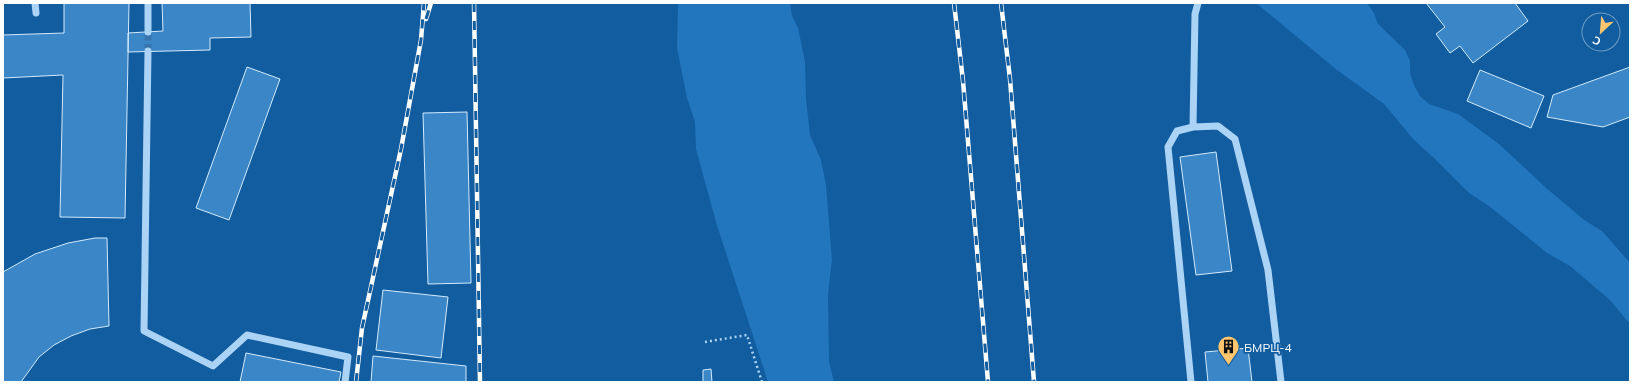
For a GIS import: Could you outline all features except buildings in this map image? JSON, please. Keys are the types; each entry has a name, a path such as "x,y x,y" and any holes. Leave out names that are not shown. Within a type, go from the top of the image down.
{"lane":[{"path":"35,3 36,13"},
{"path":"148,3 148,32"},
{"path":"1193,126 1195,14 1198,3"},
{"path":"148,51 144,331 213,366 247,336 348,357 345,382"},
{"path":"1190,382 1168,147 1177,131 1193,126 1218,126 1235,139 1268,270 1281,382"}],"path":[{"path":"705,342 747,335 762,382"}],"shaded area":[{"path":"678,3 790,3 792,16 798,28 805,62 806,98 810,135 821,160 826,185 832,260 828,294 829,362 834,382 768,382 716,222 696,149 695,122 687,98 677,48"},
{"path":"1256,3 1367,3 1374,13 1378,24 1405,50 1410,61 1410,73 1420,96 1429,104 1458,114 1499,144 1545,187 1583,219 1603,232 1630,263 1630,324 1610,300 1570,266 1547,253 1489,206 1469,193 1415,141 1384,104 1337,70"}],"tunnel":[{"path":"148,32 148,51"}],"railway":[{"path":"356,382 362,328 401,149 421,40 424,3"},
{"path":"426,19 431,3"},
{"path":"474,3 480,382"},
{"path":"954,3 963,81 988,382"},
{"path":"1001,3 1010,79 1034,382"}],"place":[{"name":"БМРЦ-4","path":"1228,366"}]}
